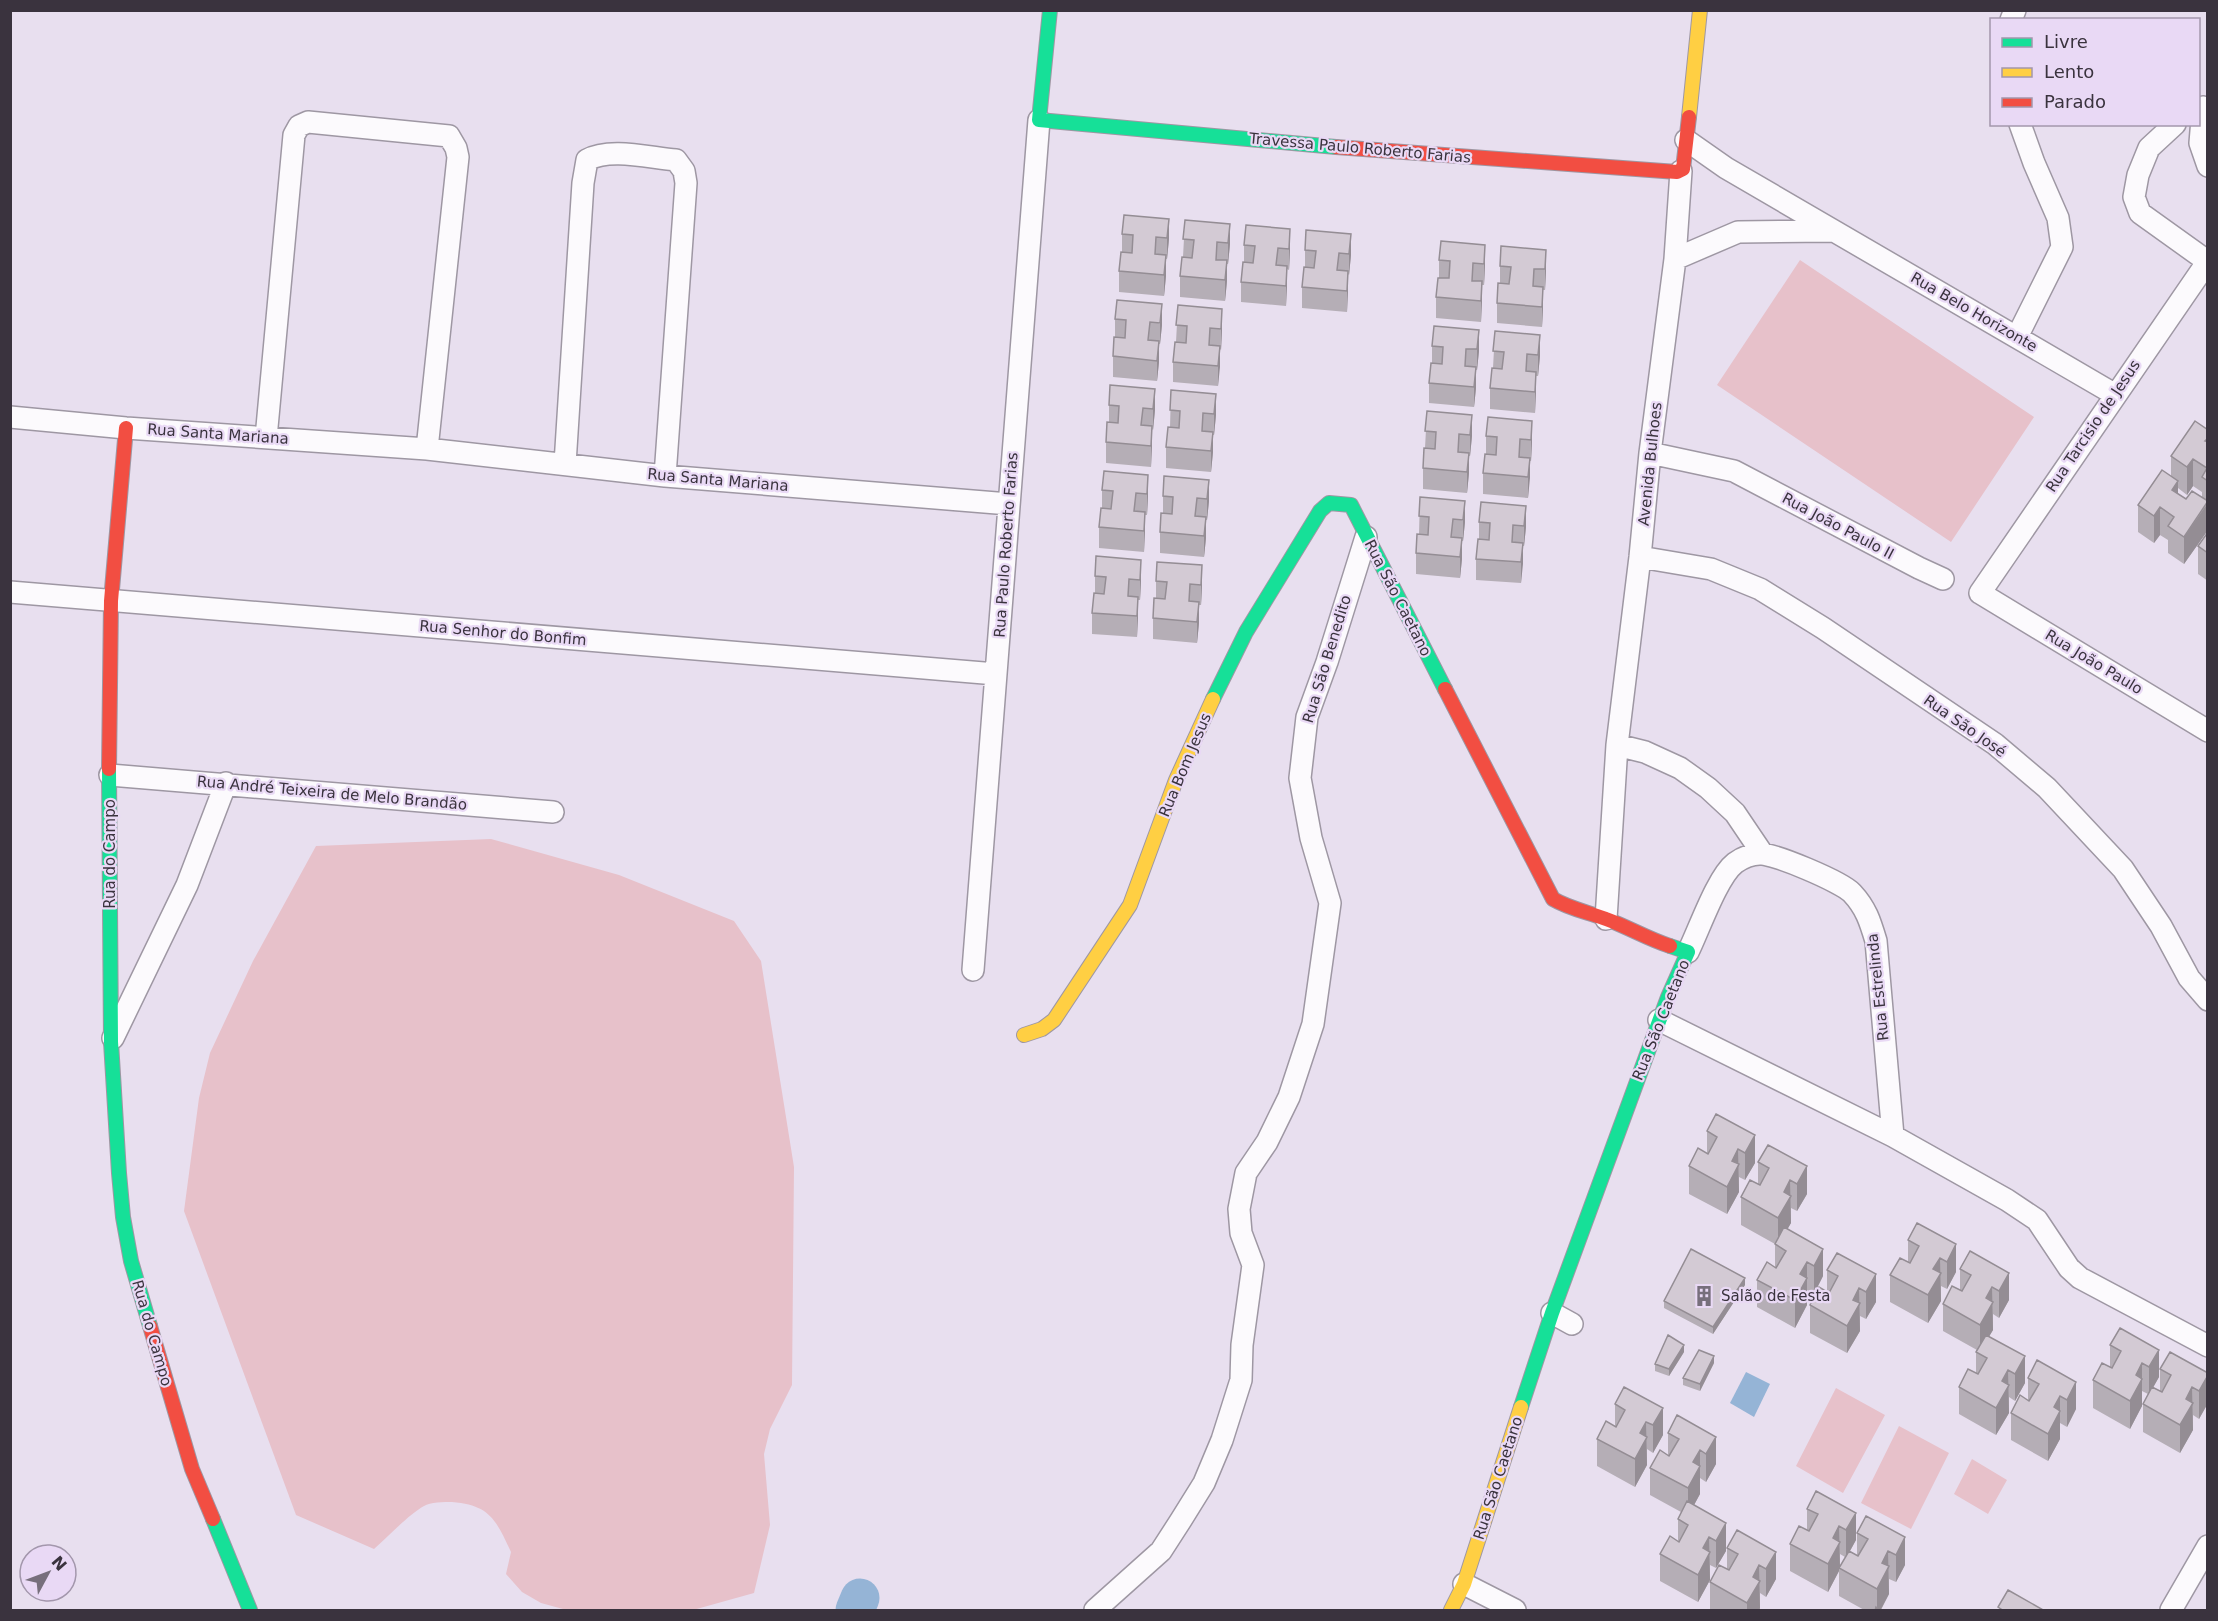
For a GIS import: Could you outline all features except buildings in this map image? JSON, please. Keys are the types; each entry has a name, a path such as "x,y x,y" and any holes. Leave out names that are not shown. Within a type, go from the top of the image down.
{"street":[{"path":"1039,120 1050,10"},
{"name":"Avenida Bulhoes","path":"1606,919 1617,745 1650,453 1675,259 1681,171 1685,159 1700,10"},
{"path":"2203,107 2200,143 2208,166"},
{"name":"Travessa Paulo Roberto Farias","path":"1039,120 1367,150 1681,171"},
{"name":"Rua Paulo Roberto Farias","path":"974,970 1039,120"},
{"path":"266,438 294,135 299,126 308,122 449,136 456,148 458,157 427,449"},
{"path":"2017,337 2062,247 2058,218 2021,126"},
{"path":"2173,126 2149,148 2138,175 2134,197 2140,213 2207,261"},
{"name":"Rua Belo Horizonte","path":"1686,141 1726,168 2114,394"},
{"path":"565,464 583,183 587,160 597,155 612,153 675,160 684,171 686,183 665,476"},
{"path":"1675,259 1738,232 1833,231"},
{"name":"Rua Tarcisio de Jesus","path":"1980,593 2114,394 2162,340 2207,261"},
{"name":"Rua Santa Mariana","path":"10,417 126,428 427,449 665,476 1009,504"},
{"name":"Rua do Campo","path":"126,428 111,601 110,775 111,1042 123,1217 131,1261 192,1469 250,1611"},
{"name":"Rua João Paulo II","path":"1650,453 1734,471 1943,579"},
{"name":"Rua Bom Jesus","path":"1024,1035 1042,1029 1054,1020 1130,905 1176,780 1221,681 1246,632 1320,512 1329,502 1351,505"},
{"name":"Rua São Caetano","path":"1351,505 1553,899 1567,907 1606,919 1647,939 1688,952 1659,1020 1552,1313 1464,1584 1451,1611"},
{"name":"Rua São Benedito","path":"1095,1611 1161,1551 1181,1520 1204,1483 1222,1440 1241,1380 1242,1345 1253,1265 1241,1233 1239,1209 1246,1173 1267,1142 1289,1097 1313,1024 1330,903 1311,838 1300,778 1307,717 1327,662 1366,537"},
{"name":"Rua São José","path":"1640,557 1711,569 1760,589 1823,628 1995,744 2047,788 2123,869 2161,926 2189,978 2208,1000"},
{"name":"Rua Senhor do Bonfim","path":"10,592 996,674"},
{"name":"Rua João Paulo","path":"1980,593 2208,731"},
{"path":"1617,745 1645,752 1680,768 1708,788 1735,813 1762,854 1745,857 1733,865 1722,879 1688,952"},
{"name":"Rua André Teixeira de Melo Brandão","path":"110,775 553,812"},
{"name":"Rua do Campo","path":"111,1042 187,885 226,783"},
{"name":"Rua Estrelinda","path":"1762,854 1830,878 1850,891 1868,913 1876,941 1893,1136"},
{"path":"1659,1020 1893,1136 2007,1200 2037,1220 2069,1268 2080,1278 2208,1346"},
{"path":"1552,1313 1572,1324"},
{"path":"2171,1611 2208,1546"},
{"path":"1464,1584 1515,1611"}],"shaded area":[{"path":"1800,260 2034,417 1951,542 1717,385"},
{"path":"491,839 619,875 734,921 761,961 794,1167 792,1385 770,1429 764,1454 770,1525 754,1593 693,1610 563,1609 541,1603 522,1592 506,1574 511,1552 496,1523 490,1516 475,1507 452,1502 427,1505 418,1510 374,1549 296,1515 184,1211 199,1098 210,1053 253,961 316,846"},
{"path":"1836,1388 1885,1415 1843,1493 1796,1466"},
{"path":"1899,1426 1949,1453 1911,1529 1861,1503"},
{"path":"1972,1459 2007,1480 1988,1514 1954,1494"}],"water":[{"path":"1746,1372 1770,1384 1754,1417 1730,1403"}],"waterway":[{"path":"855,1610 860,1598"}],"traffic: fast":[{"path":"1050,10 1039,120 1336,147"},
{"path":"1213,699 1246,632 1320,511 1329,503 1351,505 1445,689"},
{"path":"109,769 111,1042 119,1173 123,1217 131,1261 150,1326"},
{"path":"1521,1407 1552,1313 1668,997 1688,952 1670,946"},
{"path":"213,1519 250,1610"}],"traffic: slow":[{"path":"1689,117 1700,10"},
{"path":"1024,1035 1042,1029 1054,1020 1130,905 1176,780 1213,699"},
{"path":"1451,1610 1464,1584 1521,1407"}],"traffic: jam":[{"path":"1336,147 1677,172 1683,169 1689,117"},
{"path":"109,769 111,601 126,428"},
{"path":"1445,689 1553,899 1670,946"},
{"path":"150,1326 192,1469 213,1519"}],"place":[{"name":"Salão de Festa","path":"1704,1296"}]}
